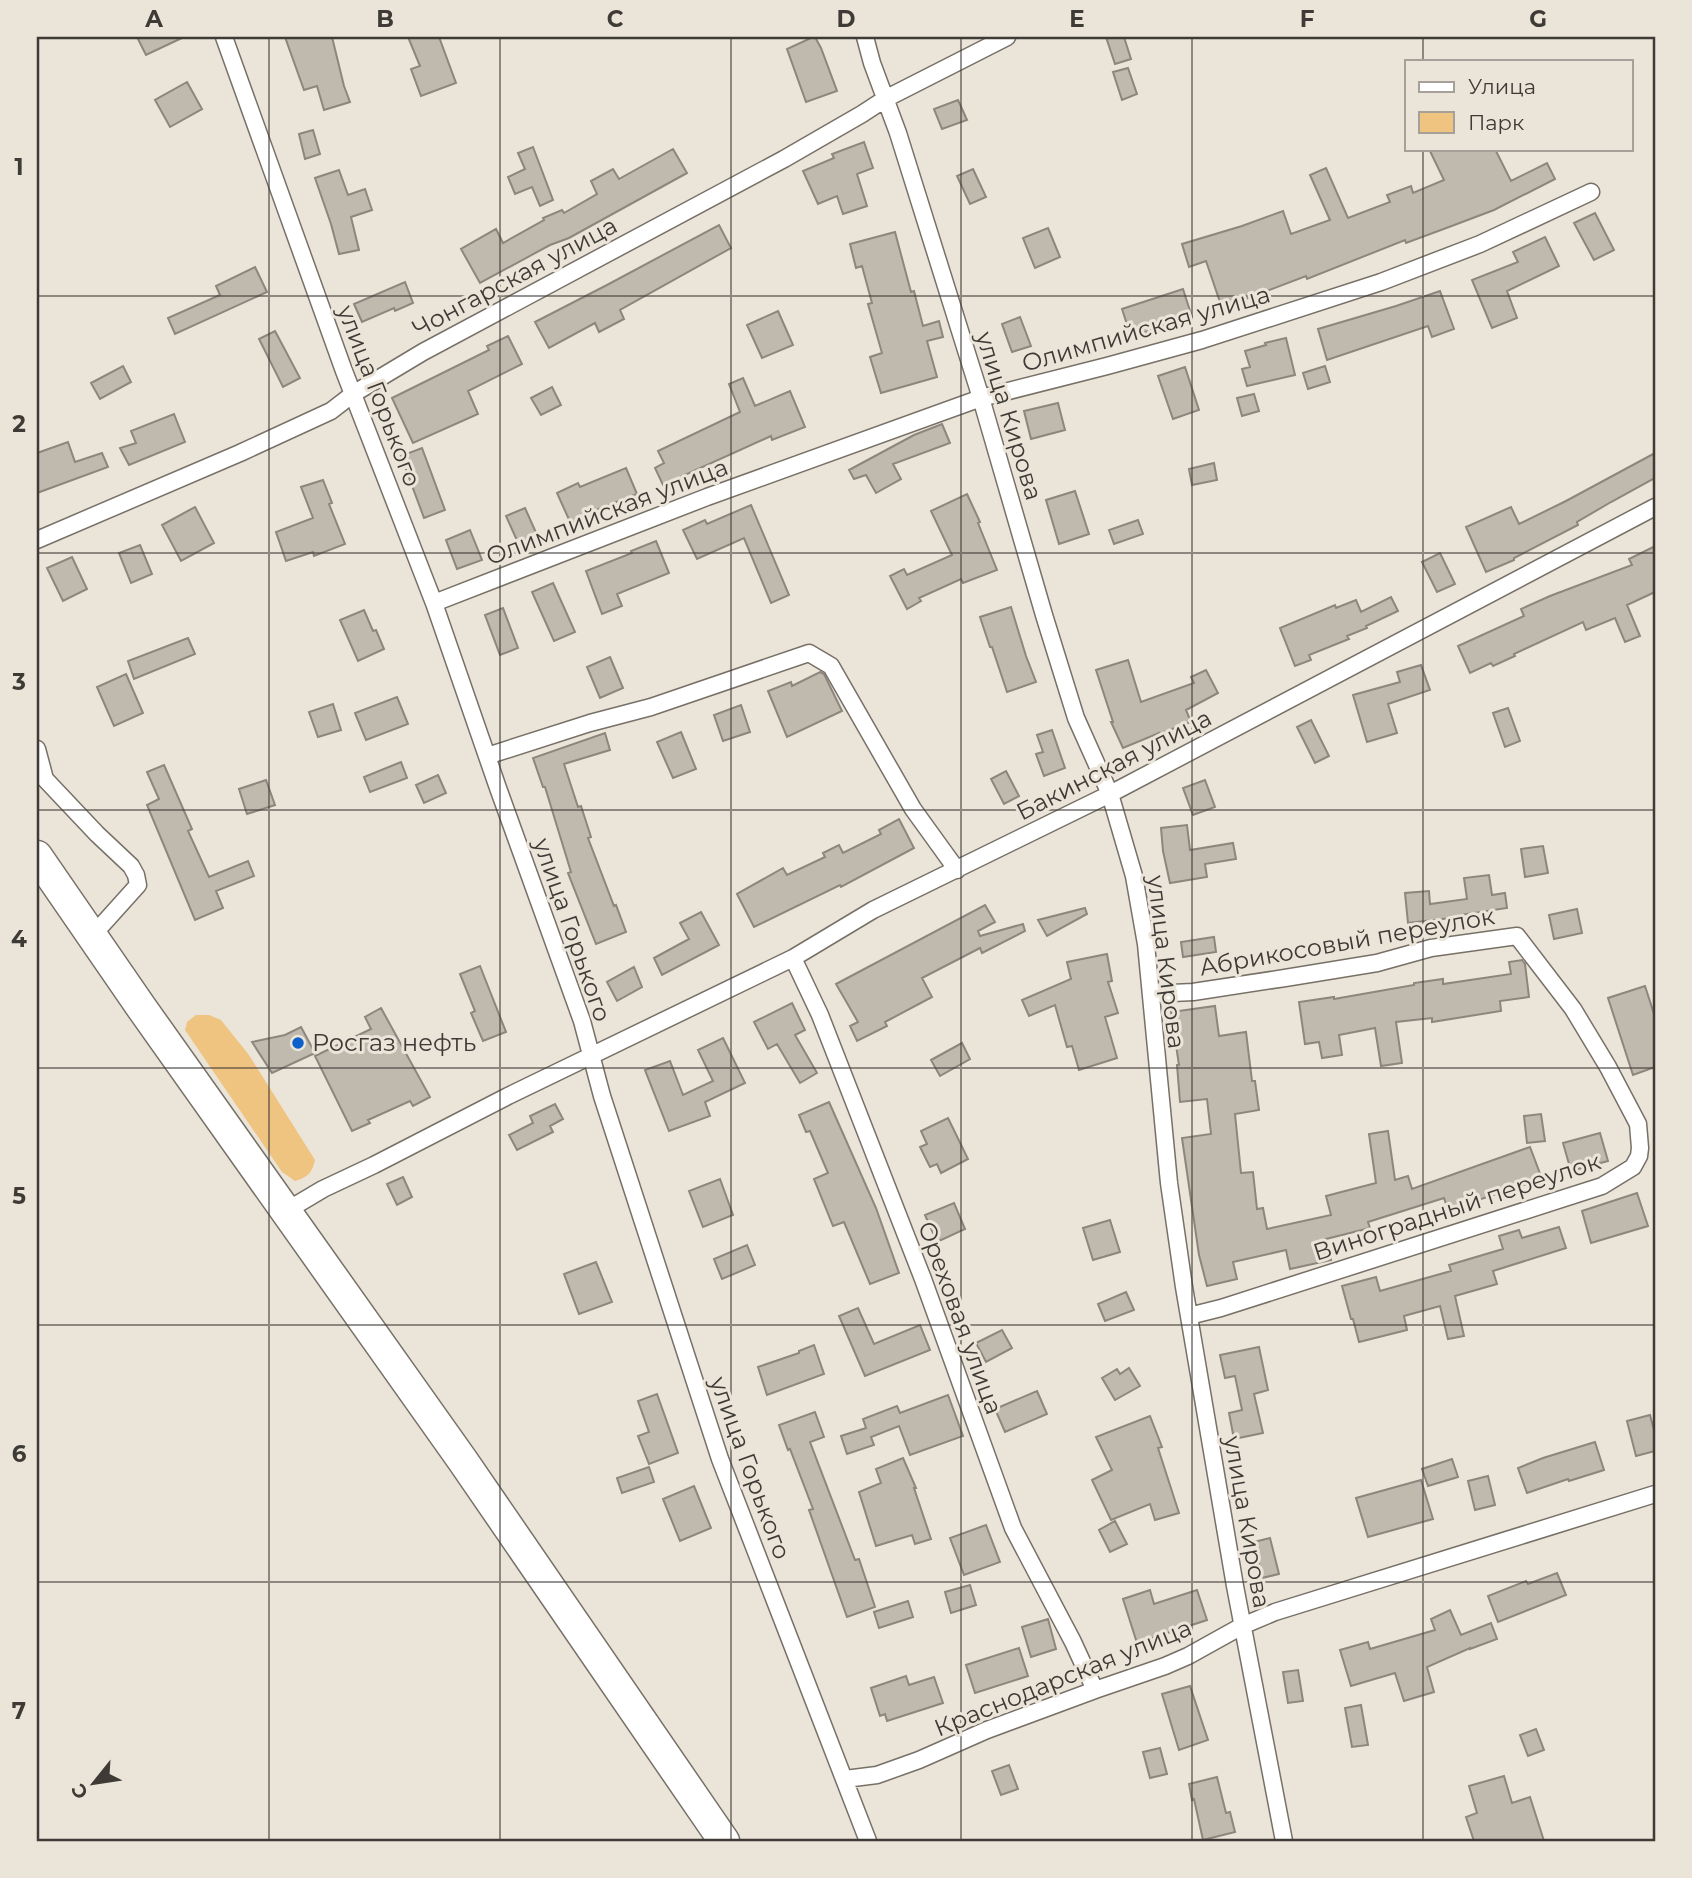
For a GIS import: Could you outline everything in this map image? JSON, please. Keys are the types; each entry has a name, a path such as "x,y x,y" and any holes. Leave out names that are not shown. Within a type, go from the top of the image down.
{"highway":[{"path":"37,856 463,1461 724,1841"}],"street":[{"name":"улица Горького","path":"224,37 353,394 434,603 582,1021 591,1057 720,1460 868,1841"},
{"name":"улица Кирова","path":"865,37 981,398 1076,718 1110,794 1134,876 1146,944 1169,1183 1189,1316 1242,1626 1284,1841"},
{"name":"Чонгарская улица","path":"37,540 331,411 353,394 423,352 784,159 885,99 1007,37"},
{"name":"Олимпийская улица","path":"434,603 707,497 981,398 1202,340 1381,282 1480,244 1591,192"},
{"name":"Бакинская улица","path":"286,1211 323,1189 508,1096 793,958 873,910 1110,794 1655,507"},
{"path":"487,756 590,723 651,707 809,653 831,666 913,809 957,870"},
{"path":"37,749 45,779 131,866 136,875 138,885 93,935"},
{"name":"Абрикосовый переулок","path":"1152,994 1193,992 1285,978 1377,963 1431,948 1517,936 1573,1009 1608,1067"},
{"name":"Ореховая улица","path":"793,958 820,1015 913,1254 1013,1528 1095,1690"},
{"name":"Виноградный переулок","path":"1189,1316 1602,1186 1616,1179 1637,1161 1640,1148 1639,1131 1633,1113 1608,1067"},
{"name":"Краснодарская улица","path":"845,1779 877,1775 987,1730 1124,1681 1188,1656 1242,1626 1275,1612 1655,1494"}],"green space":[{"path":"196,1015 209,1015 221,1020 249,1055 315,1160 306,1176 295,1181 282,1172 185,1030 187,1022"}],"building":[{"path":"137,37 184,37 146,55"},
{"path":"285,37 332,37 350,102 324,110 317,86 304,90"},
{"path":"408,37 439,37 456,83 421,96 411,69 420,66"},
{"path":"813,37 821,48 837,91 806,102 787,49"},
{"path":"1106,37 1124,37 1131,59 1115,64"},
{"path":"1128,68 1137,94 1122,100 1113,72"},
{"path":"187,82 202,109 170,127 155,100"},
{"path":"958,100 967,120 942,129 934,109"},
{"path":"313,130 320,154 305,159 299,134"},
{"path":"864,142 873,168 857,174 867,206 843,214 837,196 818,204 803,171 834,158 832,154"},
{"path":"533,147 553,200 540,206 532,187 515,194 508,177 525,169 518,153"},
{"path":"673,149 687,173 480,283 461,249 496,229 503,243 544,220 543,218 562,210 564,213 597,194 591,181 613,169 619,179"},
{"path":"1429,150 1496,150 1511,181 1547,163 1555,179 1494,210 1222,308 1206,261 1189,267 1182,244 1283,211 1291,234 1330,220 1310,175 1326,168 1348,218 1390,202 1387,195 1411,186 1413,193 1444,180"},
{"path":"973,169 986,197 970,204 957,176"},
{"path":"339,170 348,195 365,189 372,210 351,217 359,250 339,254 315,178"},
{"path":"1595,213 1614,250 1594,260 1574,223"},
{"path":"719,225 731,248 620,310 624,319 599,332 595,323 549,348 535,322"},
{"path":"1048,228 1060,257 1035,268 1023,238"},
{"path":"895,232 923,326 939,321 943,337 927,341 937,377 881,393 870,357 882,353 868,304 872,303 862,266 856,268 850,244"},
{"path":"1545,237 1559,266 1507,291 1517,318 1492,328 1472,280 1518,262 1513,252"},
{"path":"255,267 267,292 175,334 168,318 220,295 216,286"},
{"path":"405,282 413,303 362,322 354,304"},
{"path":"1183,289 1192,317 1131,337 1122,309"},
{"path":"1440,291 1454,329 1432,337 1428,326 1327,360 1318,329"},
{"path":"778,311 793,345 762,358 747,325"},
{"path":"1020,317 1031,346 1012,352 1002,324"},
{"path":"275,331 300,378 283,387 259,339"},
{"path":"508,336 522,364 468,391 478,414 413,443 392,398 489,350 487,346"},
{"path":"1286,338 1295,375 1247,386 1242,369 1250,367 1245,351"},
{"path":"123,366 131,382 100,399 91,383"},
{"path":"1325,366 1330,382 1308,389 1303,373"},
{"path":"1185,367 1199,410 1173,419 1158,376"},
{"path":"743,378 755,406 790,391 805,427 772,440 771,436 663,485 655,468 664,463 658,451 740,412 729,384"},
{"path":"552,387 561,405 541,415 531,398"},
{"path":"1254,394 1259,411 1242,416 1237,398"},
{"path":"1058,403 1065,430 1031,439 1024,411"},
{"path":"174,414 185,442 129,465 120,448 136,443 131,431"},
{"path":"942,424 950,443 893,464 901,479 876,493 866,475 854,479 849,470 914,435"},
{"path":"68,442 75,462 102,453 108,467 37,493 37,453"},
{"path":"422,448 445,510 424,518 401,456"},
{"path":"1655,453 1655,478 1577,522 1578,525 1486,572 1466,527 1511,507 1519,524"},
{"path":"1214,463 1217,480 1192,485 1189,469"},
{"path":"626,468 637,494 591,512 592,514 571,524 557,493 578,483 580,487"},
{"path":"323,480 332,503 329,504 345,544 314,556 313,552 286,561 276,532 313,518 301,487"},
{"path":"1075,491 1089,534 1059,544 1046,500"},
{"path":"967,494 997,570 963,583 961,579 919,598 921,601 907,609 890,576 904,569 907,575 952,555 931,511"},
{"path":"751,505 789,595 771,603 744,538 697,559 683,530 705,520 707,524"},
{"path":"195,507 214,543 181,561 162,525"},
{"path":"525,508 538,537 519,545 506,516"},
{"path":"1138,520 1143,534 1114,544 1109,530"},
{"path":"470,530 482,560 457,569 446,540"},
{"path":"656,541 669,573 617,594 622,606 602,614 586,571"},
{"path":"140,545 152,574 131,583 119,553"},
{"path":"1655,546 1655,592 1627,605 1640,636 1625,642 1615,618 1586,630 1583,622 1493,666 1491,663 1470,673 1458,646 1524,616 1521,609 1632,565 1629,559"},
{"path":"1440,553 1455,584 1437,592 1422,562"},
{"path":"72,557 87,589 63,601 47,568"},
{"path":"553,583 575,632 554,641 532,592"},
{"path":"1391,597 1398,611 1347,636 1349,639 1309,655 1311,660 1295,666 1280,628 1335,605 1336,608 1356,600 1361,612"},
{"path":"1011,607 1036,682 1007,692 980,617"},
{"path":"503,608 518,648 500,655 485,615"},
{"path":"364,610 384,649 358,661 340,620"},
{"path":"188,638 195,654 134,679 128,661"},
{"path":"610,657 623,688 600,698 587,667"},
{"path":"1128,660 1141,702 1194,683 1191,677 1206,670 1218,693 1186,710 1191,722 1123,748 1111,722 1096,670"},
{"path":"1421,665 1430,690 1388,704 1397,733 1367,742 1353,695 1400,682 1397,672"},
{"path":"820,672 824,674 842,711 787,737 768,691 791,682 792,686"},
{"path":"126,674 143,713 114,726 97,687"},
{"path":"397,697 408,724 366,740 355,713"},
{"path":"333,704 341,730 318,737 309,712"},
{"path":"741,705 750,732 723,741 714,715"},
{"path":"1508,708 1520,741 1505,747 1493,713"},
{"path":"1311,720 1329,756 1315,763 1297,727"},
{"path":"1052,730 1065,768 1044,776 1036,754 1043,752 1037,735"},
{"path":"681,732 696,769 673,778 657,742"},
{"path":"605,733 610,750 564,764 578,807 581,806 591,837 588,838 626,932 596,944 568,873 571,872 545,787 533,758"},
{"path":"401,762 407,778 370,792 364,777"},
{"path":"164,765 192,829 188,831 209,877 248,861 254,876 216,891 223,908 195,920 147,805 159,799 147,772"},
{"path":"1006,771 1019,796 1004,804 991,779"},
{"path":"438,775 446,793 424,803 416,785"},
{"path":"266,780 275,805 247,814 239,789"},
{"path":"1205,780 1215,807 1193,815 1183,788"},
{"path":"899,819 914,848 841,887 840,885 754,927 737,894 783,868 787,875 825,857 823,853 839,845 843,853 881,834 879,830"},
{"path":"1187,825 1190,850 1233,843 1236,859 1205,864 1207,877 1170,883 1161,828"},
{"path":"1543,846 1548,873 1525,877 1521,849"},
{"path":"1489,875 1492,895 1505,893 1507,908 1408,923 1405,893 1429,891 1430,904 1467,899 1464,878"},
{"path":"985,905 995,922 978,931 980,936 1023,924 1025,931 982,953 980,948 922,978 932,997 885,1022 887,1026 857,1041 850,1026 858,1022 836,984"},
{"path":"1085,908 1087,914 1047,936 1038,920"},
{"path":"1577,909 1582,933 1554,939 1549,915"},
{"path":"701,912 719,945 662,975 654,958 689,939 680,923"},
{"path":"1214,937 1216,952 1183,957 1181,942"},
{"path":"1107,954 1112,981 1108,982 1118,1013 1105,1017 1117,1058 1079,1070 1072,1046 1067,1047 1055,1005 1029,1016 1022,1000 1071,979 1067,962"},
{"path":"1522,960 1525,964 1529,997 1500,1001 1501,1011 1432,1022 1432,1018 1396,1022 1402,1063 1381,1066 1375,1028 1339,1035 1342,1055 1322,1058 1319,1042 1305,1044 1299,1002 1334,999 1443,979 1443,984 1511,974 1509,962"},
{"path":"480,966 506,1032 483,1041 471,1013 475,1011 460,974"},
{"path":"634,967 642,987 617,1001 607,982"},
{"path":"1645,986 1655,1017 1655,1067 1633,1075 1608,998"},
{"path":"792,1003 805,1030 795,1035 817,1073 800,1083 777,1044 768,1049 754,1022"},
{"path":"1215,1006 1219,1036 1246,1032 1252,1081 1255,1081 1259,1110 1235,1114 1241,1173 1253,1172 1257,1209 1263,1208 1267,1229 1331,1215 1326,1196 1376,1183 1369,1134 1388,1131 1395,1180 1408,1176 1412,1189 1530,1147 1542,1179 1448,1210 1444,1198 1368,1222 1370,1228 1326,1239 1331,1260 1290,1269 1286,1250 1233,1262 1237,1279 1207,1286 1199,1255 1182,1138 1211,1134 1207,1099 1180,1102 1179,1065 1171,1012"},
{"path":"381,1008 430,1097 413,1106 410,1101 368,1120 370,1123 352,1131 315,1056 371,1029 365,1017"},
{"path":"301,1027 315,1053 272,1073 252,1042 285,1035"},
{"path":"723,1038 745,1083 705,1102 710,1116 669,1131 645,1070 670,1061 683,1095 713,1081 698,1050"},
{"path":"962,1043 970,1059 940,1076 931,1060"},
{"path":"829,1102 876,1208 899,1273 870,1284 844,1222 833,1226 814,1179 828,1173 810,1131 806,1132 799,1115"},
{"path":"555,1104 563,1119 550,1126 553,1132 517,1150 509,1135 533,1123 530,1116"},
{"path":"1541,1114 1545,1141 1527,1143 1524,1116"},
{"path":"948,1118 968,1159 941,1173 937,1164 930,1167 920,1147 927,1144 921,1131"},
{"path":"1600,1133 1608,1161 1571,1171 1563,1143"},
{"path":"403,1177 412,1197 397,1205 387,1184"},
{"path":"720,1179 733,1215 703,1227 689,1191"},
{"path":"1637,1193 1648,1226 1591,1243 1582,1211"},
{"path":"954,1203 965,1229 937,1242 925,1215"},
{"path":"1110,1220 1120,1252 1093,1260 1083,1228"},
{"path":"1559,1227 1566,1248 1493,1271 1497,1284 1455,1296 1464,1336 1448,1339 1440,1306 1404,1316 1407,1330 1359,1342 1342,1286 1376,1277 1380,1291 1451,1271 1449,1265 1503,1249 1499,1236 1519,1230 1522,1238"},
{"path":"747,1245 755,1265 722,1279 714,1259"},
{"path":"596,1262 612,1302 579,1314 564,1274"},
{"path":"1126,1292 1134,1310 1105,1321 1098,1304"},
{"path":"858,1308 874,1344 920,1325 930,1350 865,1376 839,1316"},
{"path":"1002,1330 1012,1348 986,1362 976,1343"},
{"path":"814,1345 824,1374 767,1395 758,1367"},
{"path":"1259,1347 1268,1390 1254,1394 1263,1433 1234,1439 1229,1413 1242,1410 1235,1376 1225,1378 1220,1355"},
{"path":"1129,1368 1140,1386 1115,1400 1102,1378 1117,1369 1120,1374"},
{"path":"1037,1391 1047,1414 1005,1432 995,1409"},
{"path":"657,1394 678,1453 649,1464 638,1436 649,1432 638,1401"},
{"path":"948,1395 963,1436 910,1455 899,1426 871,1437 874,1445 847,1454 841,1436 866,1428 863,1419 897,1406 900,1413"},
{"path":"815,1412 824,1437 810,1442 855,1560 859,1559 875,1607 847,1617 809,1510 813,1509 779,1425"},
{"path":"1650,1415 1655,1434 1655,1451 1636,1456 1627,1421"},
{"path":"1150,1416 1162,1447 1158,1448 1179,1513 1155,1520 1150,1504 1111,1520 1092,1480 1112,1470 1096,1437"},
{"path":"1595,1442 1604,1470 1527,1493 1518,1468"},
{"path":"903,1458 916,1488 931,1539 915,1544 912,1535 876,1546 859,1492 881,1483 876,1469"},
{"path":"1452,1459 1458,1477 1428,1486 1422,1469"},
{"path":"649,1467 654,1482 622,1493 617,1478"},
{"path":"1488,1476 1495,1505 1475,1510 1468,1481"},
{"path":"1421,1480 1433,1519 1368,1537 1356,1498"},
{"path":"694,1486 711,1528 680,1541 663,1499"},
{"path":"1115,1521 1127,1544 1110,1552 1099,1530"},
{"path":"986,1525 1000,1562 964,1575 950,1538"},
{"path":"1270,1538 1279,1574 1262,1578 1254,1542"},
{"path":"1557,1573 1566,1595 1498,1622 1488,1596 1526,1581 1528,1584"},
{"path":"970,1585 976,1605 951,1613 945,1592"},
{"path":"1150,1590 1154,1604 1197,1590 1207,1620 1137,1643 1123,1599"},
{"path":"908,1601 913,1617 879,1628 874,1612"},
{"path":"1450,1610 1461,1635 1491,1623 1497,1639 1427,1667 1434,1692 1404,1701 1395,1673 1351,1686 1340,1650 1368,1642 1370,1649 1435,1630 1431,1619"},
{"path":"1048,1619 1056,1649 1031,1657 1022,1627"},
{"path":"1019,1648 1028,1676 975,1693 966,1665"},
{"path":"1298,1670 1303,1701 1288,1703 1283,1672"},
{"path":"906,1676 909,1685 934,1677 943,1703 887,1721 885,1714 880,1716 871,1688"},
{"path":"1190,1686 1208,1740 1179,1750 1162,1694"},
{"path":"1361,1705 1368,1745 1352,1747 1345,1708"},
{"path":"1536,1729 1544,1750 1528,1756 1520,1735"},
{"path":"1160,1748 1167,1774 1150,1778 1143,1752"},
{"path":"1009,1765 1018,1789 1001,1795 992,1771"},
{"path":"1504,1776 1512,1803 1530,1797 1544,1841 1474,1841 1466,1817 1477,1813 1469,1786"},
{"path":"1217,1777 1226,1813 1230,1812 1235,1832 1203,1840 1189,1784"}],"place":[{"name":"Росгаз нефть","path":"298,1043"}]}
